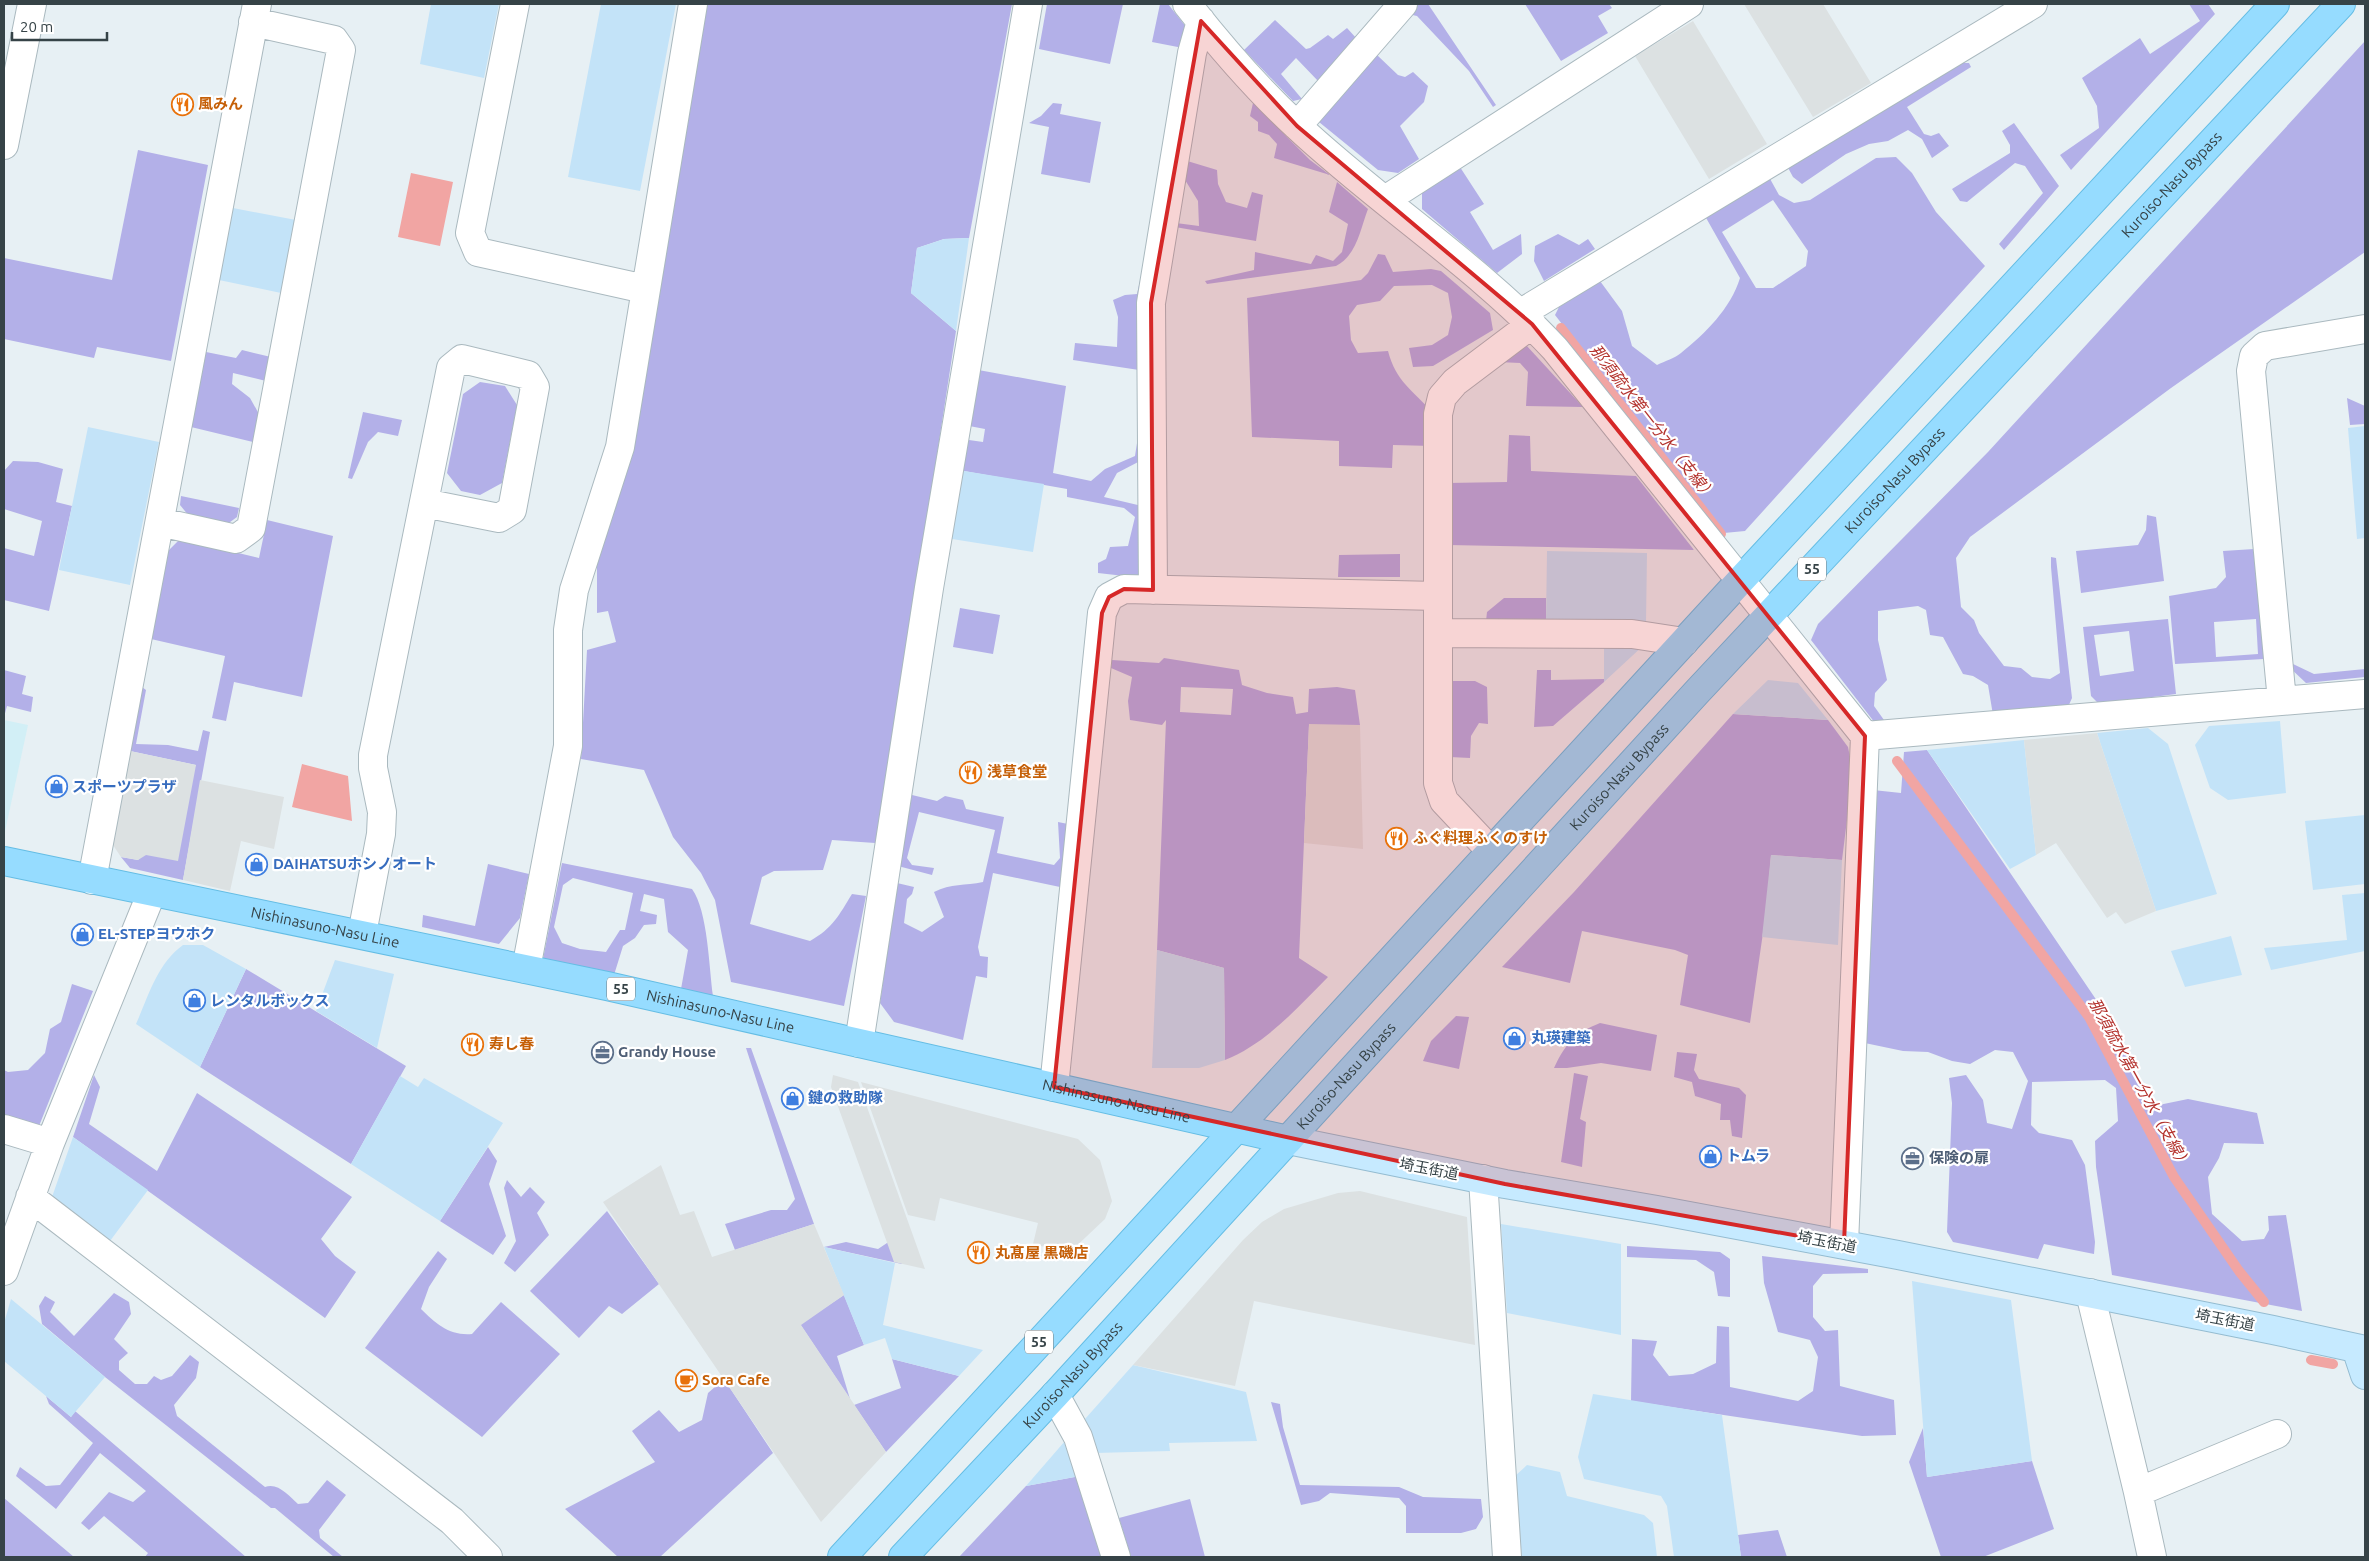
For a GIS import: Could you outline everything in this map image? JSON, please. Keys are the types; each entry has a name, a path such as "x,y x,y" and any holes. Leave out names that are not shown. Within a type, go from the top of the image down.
{"main road":[{"name":"55","path":"842,1557 1739,582 2275,4"},
{"name":"Kuroiso-Nasu Bypass","path":"903,1557 1055,1395 1767,617 2342,4"},
{"name":"Nishinasuno-Nasu Line","path":"4,861 526,969 1237,1127 1288,1140"}],"street":[{"path":"4,145 32,4"},
{"path":"515,4 470,232 478,252 645,289"},
{"path":"526,969 568,746 568,630 574,590 620,447 693,4"},
{"path":"858,1043 929,588 1028,4"},
{"path":"1297,126 1403,4"},
{"path":"1385,200 1689,4"},
{"path":"1490,852 1444,802 1438,783 1438,414 1442,397 1455,382 1526,319 2030,5"},
{"path":"1194,12 1253,82 1297,126 1526,319 1554,348 1767,617 1865,736 1844,1244"},
{"path":"1152,590 1151,303 1192,53 1194,12"},
{"path":"92,880 255,13 334,40 341,50 251,528 236,539 160,522"},
{"path":"2282,702 2251,371 2254,356 2266,346 2365,329"},
{"path":"362,934 381,834 382,812 372,755 451,368 462,359 528,374 535,387 512,510 499,518 424,503"},
{"path":"1054,1087 1102,613 1109,596 1124,589 1438,596"},
{"path":"1438,633 1632,634 1684,642"},
{"path":"1865,736 2365,694"},
{"path":"4,1271 50,1143 152,892"},
{"path":"4,1129 50,1143"},
{"name":"埼玉街道","path":"1288,1140 1483,1180 1844,1244 2360,1349"},
{"path":"1483,1180 1507,1557"},
{"path":"30,1197 452,1521 488,1557"},
{"path":"2090,1293 2152,1557"},
{"path":"2360,1349 2365,1375"},
{"path":"1055,1395 1078,1438 1116,1557"},
{"path":"2138,1492 2277,1434"}],"highlighted area":[{"path":"1201,21 1297,126 1532,324 1865,736 1844,1244 1505,1184 1054,1087 1102,613 1109,597 1124,589 1153,590 1151,303"}],"shaded area":[{"path":"705,4 1012,4 969,238 944,239 917,248 911,293 956,331 882,813 875,843 832,840 823,870 774,871 762,877 750,924 810,941 830,926 852,894 866,896 844,1006 731,982 715,900 701,873 673,837 644,770 581,759 587,650 616,642 608,611 597,613 597,561"},
{"path":"1047,4 1123,4 1110,64 1039,49"},
{"path":"1160,4 1168,4 1187,28 1183,48 1152,42"},
{"path":"1413,4 1428,4 1496,105 1493,107 1469,71 1417,16 1408,14 1378,46 1377,55 1398,75 1405,77 1413,72 1428,86 1424,102 1400,126 1419,159 1398,173 1378,170 1319,122 1318,110"},
{"path":"1525,4 1609,4 1612,8 1598,16 1608,33 1561,61"},
{"path":"1744,4 1823,4 1871,83 1813,117"},
{"path":"2189,4 2208,4 2215,14 2071,170 2060,155 2099,128 2097,106 2082,78 2140,38 2150,54 2200,21"},
{"path":"1275,20 1306,49 1328,35 1333,39 1347,28 1357,39 1319,82 1296,58 1281,74 1302,99 1293,101 1244,50"},
{"path":"1693,21 1767,144 1709,179 1635,56"},
{"path":"2365,41 2365,252 2171,388 1970,537 1956,558 1961,607 1974,620 1979,633 2004,666 2021,668 2032,677 2050,679 2060,673 2051,567 2051,557 2056,558 2072,698 2068,707 1993,715 1988,685 1973,676 1963,674 1943,637 1930,635 1926,610 1918,606 1878,611 1878,640 1887,680 1875,693 1874,706 1884,720 1875,723 1811,640 1818,624 1988,452"},
{"path":"1960,63 1969,63 1971,67 1907,107 1924,134 1931,136 1939,133 1949,146 1932,158 1922,139 1908,130 1888,141 1869,144 1846,154 1802,184 1793,177 1786,164"},
{"path":"1053,103 1062,104 1060,114 1101,122 1090,183 1041,174 1049,127 1029,123 1041,116"},
{"path":"1253,103 1310,160 1330,175 1274,158 1277,144 1269,135 1258,131 1258,122 1250,116"},
{"path":"2014,123 2059,186 2004,250 1999,244 2043,193 2025,166 2015,163 1967,202 1960,201 1952,189 2010,153 2010,145 2002,131"},
{"path":"138,150 208,165 171,361 97,347 94,358 4,339 4,258 112,280"},
{"path":"1896,157 1912,173 1936,212 1985,266 1745,531 1724,533 1555,315 1559,307 1600,281 1622,311 1632,346 1657,365 1673,358 1690,346 1716,320 1730,300 1740,278 1705,216 1769,177 1779,195 1794,203 1810,200 1876,158","holes":["1773,200 1808,251 1806,266 1773,288 1756,288 1722,232"]},
{"path":"1184,160 1217,170 1218,184 1226,202 1247,208 1252,192 1263,195 1256,241 1175,227 1176,223 1199,226 1198,201 1182,175"},
{"path":"1458,164 1484,204 1470,212 1493,250 1521,234 1522,254 1497,273 1422,209 1422,191"},
{"path":"411,173 453,182 440,246 398,237"},
{"path":"1337,182 1368,209 1357,241 1343,261 1336,266 1207,284 1205,281 1254,270 1255,252 1311,264 1316,255 1333,261 1342,252 1348,224 1329,212"},
{"path":"1558,234 1579,245 1588,239 1595,249 1544,281 1534,261 1535,246"},
{"path":"1378,254 1385,255 1393,272 1431,269 1441,271 1490,313 1493,330 1433,366 1413,367 1409,348 1432,345 1448,335 1452,317 1448,293 1432,285 1394,286 1380,301 1357,305 1349,316 1351,340 1358,353 1388,351 1391,362 1400,378 1433,413 1432,446 1393,445 1392,468 1339,466 1339,441 1252,437 1247,298 1361,280 1368,273"},
{"path":"1146,266 1139,370 1073,360 1075,343 1117,347 1118,317 1113,300 1125,295 1137,294 1142,272"},
{"path":"1526,345 1583,407 1526,406 1528,372 1520,363 1498,362"},
{"path":"242,350 271,357 266,381 233,373 232,384 250,398 259,414 253,442 191,427 206,352 236,358"},
{"path":"973,369 1066,386 1053,473 1091,481 1105,469 1135,456 1139,430 1142,460 1117,473 1104,497 1142,506 1142,578 1098,573 1098,563 1106,559 1110,547 1128,546 1135,517 1124,508 1067,497 1067,489 958,470 962,439 983,442 985,429 964,425"},
{"path":"480,382 505,386 517,405 502,483 480,495 461,491 447,473 463,394"},
{"path":"2347,398 2365,406 2365,424 2350,425"},
{"path":"363,412 402,420 398,436 378,432 368,442 352,479 348,478"},
{"path":"1509,435 1530,436 1531,471 1636,476 1694,550 1448,545 1447,483 1507,482"},
{"path":"13,461 38,462 63,469 56,502 72,506 49,611 4,600 4,548 34,556 42,521 4,509 4,471"},
{"path":"181,496 239,508 237,517 226,525 189,516 180,505"},
{"path":"2147,515 2156,517 2164,581 2081,593 2076,551 2138,545 2146,530"},
{"path":"267,520 333,536 302,697 234,682 226,721 212,718 225,656 151,639 166,553 180,539 259,558"},
{"path":"2254,549 2264,659 2175,664 2169,596 2216,588 2226,577 2223,551","holes":["2256,619 2258,654 2216,657 2214,622"]},
{"path":"1400,554 1400,577 1338,577 1339,555"},
{"path":"1504,598 1546,598 1546,621 1486,621 1487,612"},
{"path":"960,608 1000,615 993,654 953,647"},
{"path":"2168,619 2176,694 2099,704 2091,696 2083,627","holes":["2129,631 2134,671 2100,676 2094,635"]},
{"path":"1164,658 1239,670 1242,685 1267,693 1293,697 1296,714 1308,712 1309,689 1337,687 1355,690 1360,725 1309,725 1299,958 1328,977 1268,1035 1225,1060 1224,968 1157,950 1166,720 1162,725 1130,720 1128,701 1132,677 1111,668 1112,660 1159,663","holes":["1181,687 1233,689 1231,715 1180,712"]},
{"path":"2293,664 2314,674 2365,669 2365,677 2306,683 2288,666"},
{"path":"4,670 26,676 22,694 33,697 31,712 7,706 4,717"},
{"path":"1537,670 1551,670 1551,680 1604,679 1604,682 1553,726 1534,727"},
{"path":"1450,681 1475,681 1487,687 1488,724 1479,723 1471,736 1470,758 1450,757"},
{"path":"142,687 146,690 136,744 168,745 198,751 203,730 210,732 183,880 130,868 121,857 138,860 196,765 130,751"},
{"path":"1733,714 1828,720 1848,747 1853,772 1842,860 1771,855 1767,905 1750,1023 1680,1005 1688,955 1675,950 1582,931 1570,983 1502,967 1574,892"},
{"path":"4,720 28,725 4,836"},
{"path":"1309,724 1360,725 1363,849 1304,843"},
{"path":"2097,733 2156,911 2125,924 2116,912 2107,918 2056,843 2036,855 2024,740"},
{"path":"1927,750 2112,1023 2149,1107 2188,1099 2257,1113 2264,1144 2224,1143 2219,1158 2208,1177 2212,1214 2242,1241 2264,1239 2269,1230 2268,1216 2286,1215 2302,1311 2112,1275 2096,1167 2095,1141 2118,1121 2116,1088 2105,1080 2032,1082 2031,1125 2039,1133 2072,1140 2085,1165 2095,1242 2094,1254 2044,1244 2038,1259 1953,1242 1947,1232 1952,1103 1949,1078 1966,1075 1983,1100 1987,1123 2012,1129 2028,1081 2013,1052 1995,1050 1970,1064 1952,1061 1928,1052 1903,1051 1860,1042 1873,790 1901,793 1904,752"},
{"path":"130,751 196,765 178,861 146,855 138,860 121,857 113,845"},
{"path":"302,764 348,776 352,821 292,807"},
{"path":"200,780 284,797 274,849 241,841 230,891 183,880"},
{"path":"912,795 937,801 945,796 963,800 966,809 1004,817 997,853 1054,865 1060,858 1058,822 1068,824 1060,887 993,873 978,947 980,956 988,957 987,978 976,976 963,1040 894,1022 880,1003 897,883 914,887 912,894 907,899 904,923 922,932 944,917 934,892 952,886 983,882 995,830 919,812 907,858 912,865 934,868 932,875 898,866"},
{"path":"562,863 692,889 705,925 713,996 681,989 688,950 668,932 664,899 644,894 640,911 657,915 656,924 644,925 635,938 623,946 614,975 543,959","holes":["573,878 633,893 625,930 620,930 606,952 580,949 562,943 554,927 563,885"]},
{"path":"488,864 529,874 520,918 499,944 422,927 423,915 475,926"},
{"path":"246,969 406,1066 351,1164 200,1067"},
{"path":"72,984 93,991 39,1126 4,1115 4,1070 8,1072 28,1070 45,1053 50,1029 61,1022"},
{"path":"1456,1016 1469,1017 1459,1069 1423,1061 1431,1041"},
{"path":"1600,1023 1657,1035 1651,1071 1601,1063 1554,1068 1562,1052 1577,1035"},
{"path":"746,1048 751,1048 814,1224 735,1250 725,1224 771,1210 787,1210 795,1199"},
{"path":"1677,1052 1697,1054 1694,1070 1699,1079 1739,1088 1746,1095 1742,1138 1732,1136 1730,1120 1720,1120 1721,1104 1695,1096 1692,1082 1674,1077"},
{"path":"1574,1073 1588,1076 1580,1119 1586,1122 1582,1167 1561,1162"},
{"path":"94,1075 100,1087 89,1124 157,1171 197,1093 352,1197 321,1239 335,1256 356,1272 325,1318 73,1137"},
{"path":"833,1075 858,1082 925,1269 894,1262 831,1087"},
{"path":"861,1082 1078,1139 1100,1160 1112,1201 1105,1219 1069,1253 1033,1244 1038,1223 940,1198 935,1221 908,1215"},
{"path":"488,1147 497,1161 489,1184 506,1236 493,1255 440,1221"},
{"path":"661,1165 680,1215 694,1211 712,1257 814,1224 844,1295 801,1325 886,1452 821,1522 603,1202"},
{"path":"507,1180 521,1197 530,1187 545,1202 537,1213 549,1235 515,1272 504,1263 516,1241 504,1188"},
{"path":"1360,1191 1467,1217 1475,1345 1254,1301 1235,1386 1133,1365 1243,1240 1262,1222 1284,1209 1338,1193"},
{"path":"607,1211 659,1284 622,1314 609,1306 579,1338 530,1291"},
{"path":"893,1239 902,1264 824,1247 846,1242 878,1249"},
{"path":"1627,1246 1720,1252 1730,1259 1730,1297 1718,1296 1714,1272 1696,1260 1627,1257"},
{"path":"438,1251 447,1259 429,1287 421,1309 432,1320 450,1331 472,1334 501,1302 560,1354 482,1437 365,1348"},
{"path":"1762,1256 1868,1269 1868,1273 1823,1274 1813,1286 1813,1317 1825,1331 1838,1330 1840,1386 1894,1400 1896,1435 1862,1436 1631,1401 1632,1339 1657,1341 1653,1355 1669,1376 1693,1374 1716,1363 1717,1326 1729,1327 1730,1387 1798,1401 1813,1391 1818,1357 1810,1340 1778,1332 1764,1283"},
{"path":"114,1293 129,1302 131,1314 114,1339 128,1353 119,1361 119,1370 135,1384 147,1384 154,1376 161,1380 172,1376 190,1355 199,1362 196,1378 174,1405 177,1416 265,1487 274,1486 279,1488 298,1504 308,1503 327,1480 346,1495 319,1530 320,1538 343,1557 334,1557 275,1508 271,1508 105,1377 42,1324 39,1306 45,1296 55,1302 50,1312 74,1336"},
{"path":"844,1295 864,1345 837,1356 850,1399 800,1324"},
{"path":"892,1359 959,1376 886,1452 854,1405 901,1388"},
{"path":"724,1379 773,1453 660,1557 618,1557 565,1509 655,1462 632,1431 659,1410 679,1432 702,1420 708,1393"},
{"path":"46,1396 71,1417 75,1411 246,1557 145,1557 148,1553 104,1516 89,1530 81,1523 109,1492 133,1502 146,1491 100,1453 56,1509 16,1476 20,1467 46,1486 60,1485 93,1443 49,1404"},
{"path":"1271,1402 1280,1404 1283,1427 1300,1485 1399,1487 1423,1497 1481,1499 1483,1517 1476,1529 1461,1533 1406,1533 1406,1506 1399,1498 1330,1493 1319,1501 1301,1505"},
{"path":"1923,1428 1927,1477 2032,1461 2054,1529 1983,1557 1941,1557 1909,1462"},
{"path":"1080,1476 1107,1557 959,1557 1026,1486"},
{"path":"4,1498 74,1557 4,1557"},
{"path":"1190,1499 1205,1557 1131,1557 1119,1518"},
{"path":"1778,1530 1787,1557 1741,1557 1738,1535"}],"sand":[{"path":"431,4 499,4 484,78 420,64"},
{"path":"601,4 676,4 640,191 568,177"},
{"path":"233,208 296,220 281,293 219,280"},
{"path":"969,238 956,331 911,293 917,248 944,239"},
{"path":"2365,426 2365,538 2357,539 2348,428"},
{"path":"88,427 159,442 130,585 59,570"},
{"path":"958,470 1044,484 1033,552 946,538"},
{"path":"1547,551 1647,553 1646,623 1546,621"},
{"path":"1604,643 1645,644 1604,682"},
{"path":"1768,680 1798,683 1828,720 1733,714"},
{"path":"2280,721 2286,793 2228,800 2210,788 2195,745 2209,726"},
{"path":"2148,728 2168,744 2217,894 2156,911 2097,733"},
{"path":"2024,740 2036,855 2010,869 1927,750"},
{"path":"2365,815 2365,884 2313,890 2305,821"},
{"path":"1771,855 1842,860 1838,945 1762,937"},
{"path":"2365,893 2365,951 2271,970 2264,948 2347,940 2342,895"},
{"path":"2231,936 2242,975 2185,987 2171,951"},
{"path":"183,945 203,945 246,969 200,1067 136,1024 160,971"},
{"path":"1157,950 1224,968 1225,1060 1199,1068 1152,1068"},
{"path":"335,960 394,974 377,1048 316,1011"},
{"path":"400,1076 418,1087 424,1078 503,1123 440,1221 351,1164"},
{"path":"73,1137 148,1190 110,1241 52,1197"},
{"path":"1501,1224 1621,1244 1621,1335 1507,1313"},
{"path":"824,1247 895,1263 883,1325 983,1350 959,1376 892,1359 885,1338 864,1345"},
{"path":"1912,1281 2011,1300 2032,1461 1927,1477"},
{"path":"11,1299 105,1377 71,1417 4,1361 4,1323"},
{"path":"1133,1365 1246,1392 1257,1441 1169,1443 1170,1451 1095,1453 1085,1419"},
{"path":"1593,1394 1722,1415 1741,1557 1674,1557 1667,1506 1661,1496 1584,1479 1578,1457"},
{"path":"1065,1441 1080,1476 1026,1486"},
{"path":"1527,1465 1560,1472 1567,1496 1644,1515 1653,1523 1657,1557 1522,1557 1514,1477"}],"waterway":[{"name":"那須疏水第一分水（支線）","path":"1561,328 1721,534"},
{"name":"那須疏水第一分水（支線）","path":"1897,761 2089,1017 2174,1177 2239,1271 2264,1302"},
{"name":"那須疏水第一分水（支線）","path":"2311,1360 2333,1364"}],"place":[{"name":"風みん","path":"182,104"},
{"name":"浅草食堂","path":"971,772"},
{"name":"スポーツプラザ","path":"56,787"},
{"name":"ふぐ料理ふくのすけ","path":"1397,838"},
{"name":"DAIHATSUホシノオート","path":"257,864"},
{"name":"EL-STEPヨウホク","path":"82,934"},
{"name":"レンタルボックス","path":"194,1001"},
{"name":"丸瑛建築","path":"1515,1038"},
{"name":"寿し春","path":"473,1044"},
{"name":"Grandy House","path":"602,1052"},
{"name":"鍵の救助隊","path":"792,1098"},
{"name":"トムラ","path":"1710,1156"},
{"name":"保険の扉","path":"1913,1158"},
{"name":"丸髙屋 黒磯店","path":"979,1253"},
{"name":"Sora Cafe","path":"686,1380"}]}
